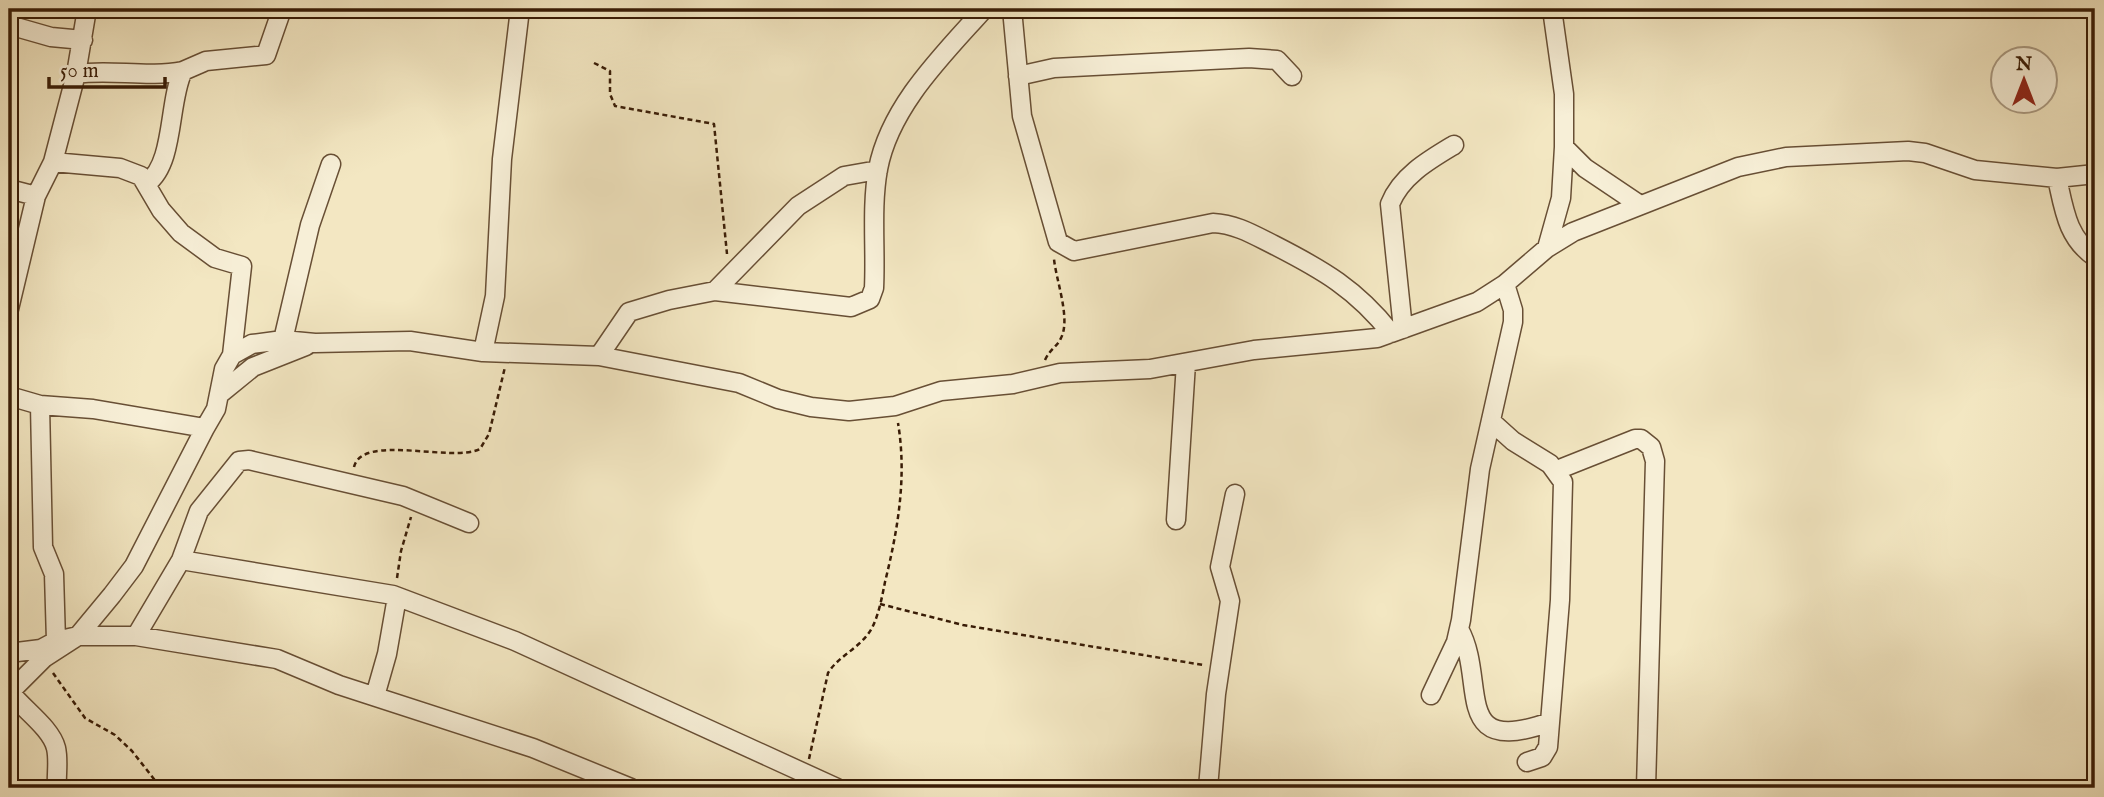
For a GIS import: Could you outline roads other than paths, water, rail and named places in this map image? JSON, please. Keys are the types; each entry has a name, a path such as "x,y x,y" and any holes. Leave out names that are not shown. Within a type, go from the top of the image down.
{"street":[{"path":"9,309 36,196 53,162 76,74 87,9"},
{"path":"76,74 97,71 169,74 206,61 266,55 282,9"},
{"path":"483,352 495,296 502,159 520,9"},
{"path":"599,356 629,312 640,306 715,291 851,307 865,304 874,288 878,170 886,143 902,110 930,70 984,9"},
{"path":"1012,9 1022,116 1058,242 1074,251 1213,223 1235,226 1326,272 1355,293 1397,331"},
{"path":"1547,247 1561,198 1564,147 1564,94 1552,9"},
{"path":"9,24 51,37 83,40"},
{"path":"1018,76 1054,68 1249,58 1277,60 1292,76"},
{"path":"147,183 154,178 163,157 183,71"},
{"path":"1397,331 1390,204 1396,192 1418,169 1454,145"},
{"path":"1564,147 1585,167 1640,205"},
{"path":"232,355 251,344 283,340 314,343 410,341 508,354 599,356 739,383 778,399 821,409 867,410 895,406 941,391 992,386 1071,372 1150,369 1254,350 1377,338 1477,302 1505,284 1547,247 1573,232 1749,164 1831,153 1916,151 1975,170 2057,178 2095,174"},
{"path":"53,162 120,167 141,176 161,211 181,233 215,258 242,266 232,355 225,369 216,409 134,566 78,636 44,658 9,692 24,711 52,737 57,751 57,788"},
{"path":"283,340 310,225 331,164"},
{"path":"715,291 798,206 844,176 878,170"},
{"path":"2057,178 2069,228 2082,248 2095,257"},
{"path":"9,189 36,196"},
{"path":"1431,695 1457,642 1480,469 1493,423 1513,322 1513,310 1505,284"},
{"path":"221,393 270,358 314,343"},
{"path":"1176,520 1186,363"},
{"path":"9,396 40,405 93,410 205,428"},
{"path":"40,405 43,547 54,574 56,640"},
{"path":"1493,423 1513,442 1557,470 1563,482 1550,722 1546,753 1527,762"},
{"path":"1557,470 1635,439 1641,439 1651,447 1656,461 1646,788"},
{"path":"136,636 181,560 199,511 239,461 249,460 352,484 416,502 469,523"},
{"path":"1208,788 1220,667 1230,601 1220,567 1235,494"},
{"path":"181,560 396,596 514,641 837,788"},
{"path":"375,696 387,654 396,596"},
{"path":"1459,629 1470,651 1475,704 1484,725 1492,729 1514,730 1550,722"},
{"path":"9,653 41,649 56,640 78,636 136,636 277,659 375,696 533,748 631,788"}]}
